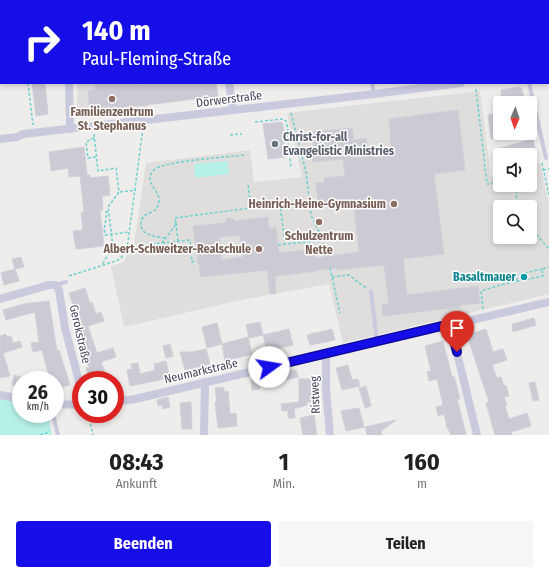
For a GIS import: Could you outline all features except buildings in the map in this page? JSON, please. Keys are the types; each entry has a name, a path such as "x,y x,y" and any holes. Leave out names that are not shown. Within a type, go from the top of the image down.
{"street":[{"path":"69,84 70,129"},
{"path":"229,84 233,110"},
{"name":"Dörwerstraße","path":"0,139 17,137 23,134 452,84"},
{"path":"0,299 48,285 56,285"},
{"name":"Gerokstraße","path":"56,285 59,290 65,328 76,371"},
{"name":"Neumarkstraße","path":"124,401 549,302"},
{"path":"450,324 478,435"},
{"name":"Ristweg","path":"326,354 326,390 330,435"},
{"path":"204,435 205,382"},
{"path":"0,395 12,397"}],"lane":[{"path":"372,84 374,94"},
{"path":"529,84 546,158"},
{"path":"56,285 66,282"},
{"path":"371,291 376,342"},
{"path":"55,423 57,433"}],"path":[{"path":"28,84 33,125"},
{"path":"476,89 487,184 493,183"},
{"path":"291,111 306,172 311,215 323,240 325,258"},
{"path":"255,122 283,119 286,121 291,168"},
{"path":"66,282 66,276 121,258 127,247 144,133 143,120"},
{"path":"94,134 98,170 116,168 120,192"},
{"path":"230,135 242,134"},
{"path":"94,138 86,142 88,158 96,157"},
{"path":"165,238 148,234 141,228 143,217 156,209 158,205 159,198 151,184 150,178 156,168 175,163 245,155"},
{"path":"546,158 541,161 549,195"},
{"path":"544,170 549,169"},
{"path":"248,185 251,208"},
{"path":"102,265 112,246 108,207 120,192 136,190"},
{"path":"175,218 310,201"},
{"path":"280,204 285,244"},
{"path":"108,212 106,212 107,220 104,227 105,235 129,232"},
{"path":"162,243 176,224 175,218"},
{"path":"175,218 178,241"},
{"path":"537,235 549,249"},
{"path":"127,247 190,240 192,262 195,261"},
{"path":"278,245 323,240"},
{"path":"517,281 516,275 549,267"},
{"path":"330,268 340,313"},
{"path":"484,316 481,291 517,281 543,276 542,269"},
{"path":"332,277 349,275 371,291"},
{"path":"90,423 93,435"},
{"path":"40,435 57,433"}],"shaded area":[{"name":"Familienzentrum St. Stephanus","path":"78,84 148,84 148,110 81,118 76,113"},
{"name":"Schulzentrum Nette","path":"480,91 491,177 493,177 493,192 537,192 537,164 540,163 549,202 549,294 343,343 329,284 241,300 124,327 111,266 124,262 128,253 133,251 146,163 250,150 254,182 302,177 287,113"},
{"path":"228,161 229,174 195,178 194,164"},
{"path":"0,399 12,400 12,423 50,423 52,435 0,435"}],"place":[{"name":"Familienzentrum St. Stephanus","path":"112,99"},
{"name":"Christ-for-all Evangelistic Ministries","path":"275,144"},
{"name":"Heinrich-Heine-Gymnasium","path":"394,204"},
{"name":"Schulzentrum Nette","path":"319,222"},
{"name":"Albert-Schweitzer-Realschule","path":"259,249"},
{"name":"Basaltmauer","path":"524,277"}],"route":[{"path":"269,367 450,324 457,352"}]}
